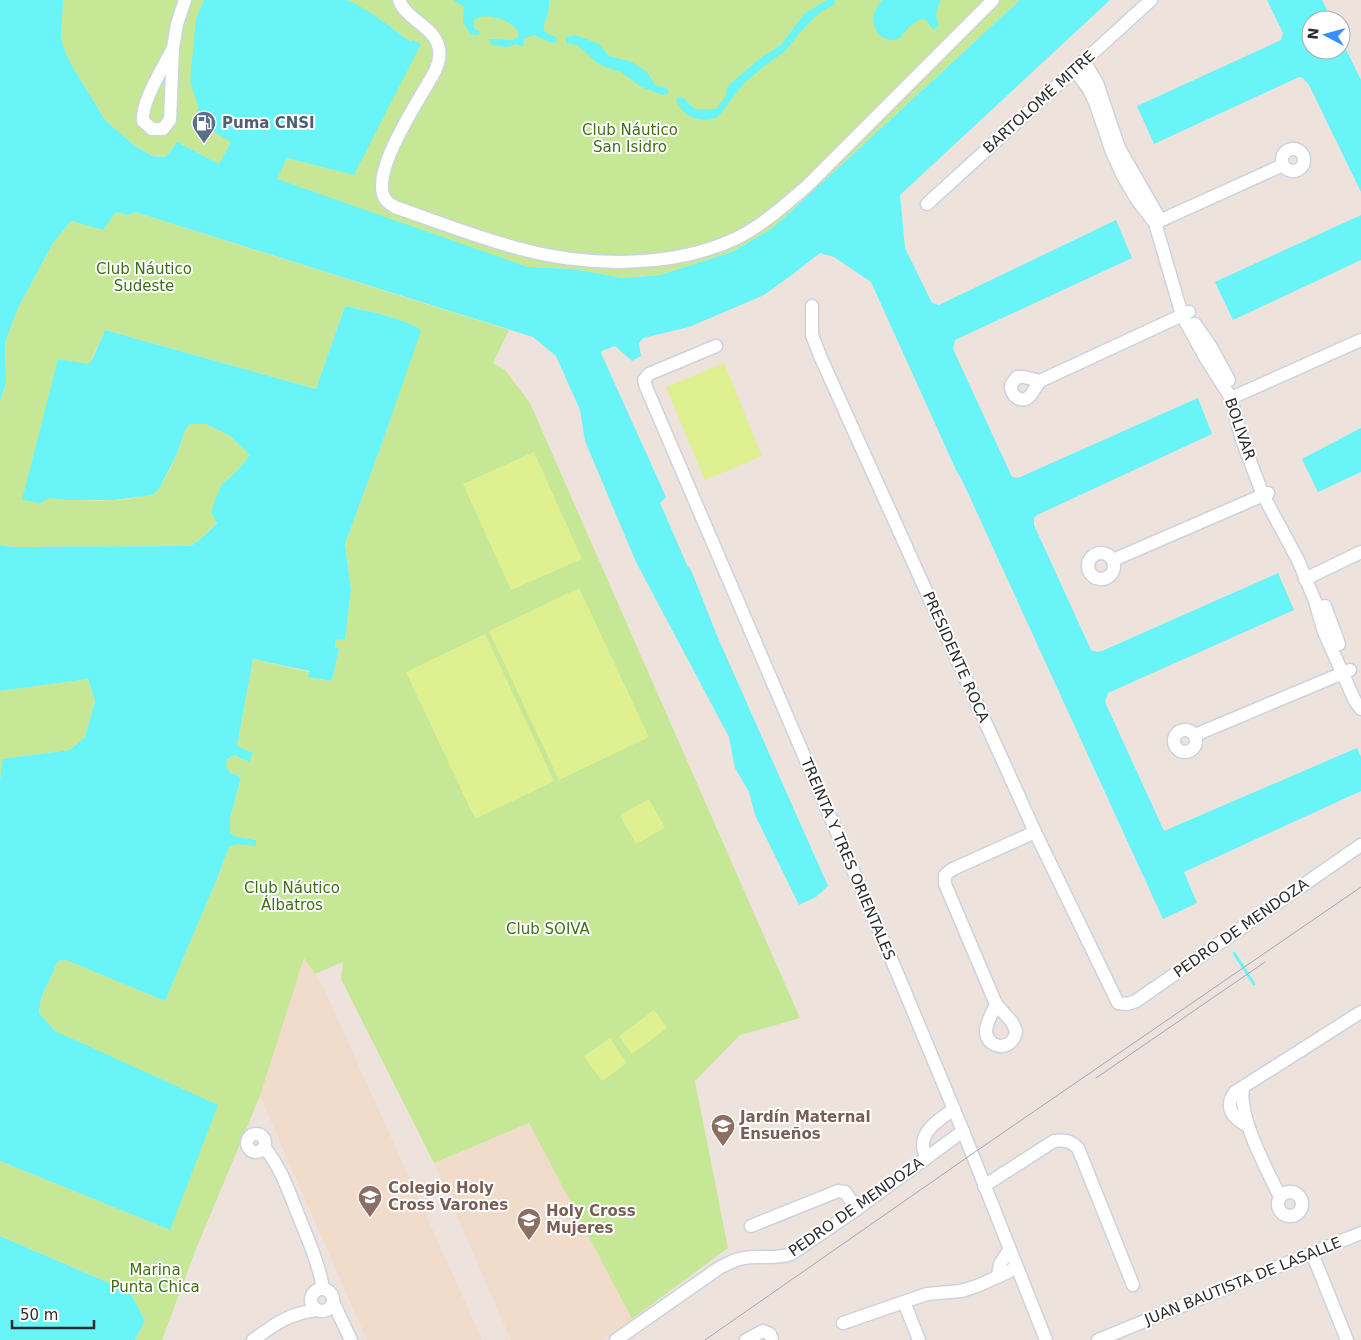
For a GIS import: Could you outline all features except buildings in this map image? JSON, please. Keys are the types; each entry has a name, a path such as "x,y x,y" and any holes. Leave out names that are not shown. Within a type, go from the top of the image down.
{"street":[{"path":"173,48 142,114 143,121 152,129 163,129 170,120 173,48 177,24 185,0"},
{"path":"399,0 406,13 432,34 439,49 439,57 436,69 400,131 384,170 382,191 386,200 395,207 516,248 569,258 636,262 674,258 726,243 749,231 775,213 807,186 993,0"},
{"name":"BARTOLOMÉ MITRE","path":"927,204 1150,0"},
{"name":"BOLIVAR","path":"1080,66 1110,136 1123,176 1137,200 1158,222 1186,314 1211,347 1234,396 1265,494 1283,534 1309,577 1324,632 1361,694"},
{"path":"1158,222 1283,165"},
{"name":"PRESIDENTE ROCA","path":"812,306 812,335 820,356 1035,832 1118,1003"},
{"path":"1033,384 1186,314"},
{"path":"1234,396 1361,340"},
{"name":"TREINTA Y TRES ORIENTALES","path":"716,346 649,374 644,380 646,387 954,1109 1046,1340"},
{"path":"1113,560 1265,494"},
{"path":"1309,577 1361,552"},
{"path":"1195,735 1347,671"},
{"name":"BOLIVAR","path":"1347,671 1355,701 1361,709"},
{"path":"996,1004 945,884 945,875 953,869 1035,832"},
{"name":"PEDRO DE MENDOZA","path":"1118,1003 1127,1004 1136,1001 1361,845"},
{"path":"1280,1197 1248,1126 1233,1116 1230,1106 1231,1097 1235,1092 1360,1015"},
{"path":"927,1158 922,1147 925,1136 934,1123 954,1109"},
{"name":"PEDRO DE MENDOZA","path":"616,1340 719,1268 733,1261 746,1257 782,1258 791,1254 857,1209 963,1131"},
{"path":"984,1186 1054,1141 1064,1140 1072,1142 1078,1148 1133,1285"},
{"path":"264,1147 274,1159 291,1197 319,1266 323,1288"},
{"path":"751,1226 838,1191 845,1192 857,1209"},
{"name":"JUAN BAUTISTA DE LASALLE","path":"1098,1340 1361,1233"},
{"path":"998,1276 1000,1264 1009,1250"},
{"path":"1312,1253 1347,1340"},
{"path":"843,1323 927,1294 960,1291 1016,1267"},
{"path":"344,1324 337,1317 320,1311 310,1302 311,1295 316,1290 323,1288 330,1291 333,1302 344,1324 352,1340"},
{"path":"253,1340 276,1322 295,1314 329,1309 333,1302"},
{"path":"904,1302 919,1340"},
{"path":"746,1340 763,1331 770,1334 772,1340"}],"shaded area":[{"name":"Colegio Holy Cross Varones","path":"304,957 325,991 482,1340 367,1340 260,1096"},
{"name":"Holy Cross Mujeres","path":"529,1123 632,1319 602,1340 511,1340 434,1163"}],"green space":[{"name":"Club Náutico San Isidro","path":"63,0 1020,0 773,228 732,252 660,275 622,278 574,269 528,267 219,164 177,142 166,157 152,156 135,146 105,120 68,59 61,39"},
{"path":"116,211 129,215 135,212 509,330 493,363 505,370 530,403 800,1018 740,1035 695,1081 728,1248 632,1319 529,1123 434,1163 341,979 343,962 315,974 304,958 260,1096 196,1249 162,1340 135,1340 145,1321 130,1292 0,1236 0,1161 170,1230 62,1035 55,1031 39,1013 41,998 58,961 66,960 165,1001 229,847 256,840 237,837 230,833 230,819 241,777 231,773 226,767 227,759 234,755 248,762 252,753 237,746 253,659 309,672 308,677 332,681 339,648 335,648 336,638 345,640 351,590 345,544 420,331 397,319 345,306 316,389 105,330 89,365 59,359 49,498 108,500 141,497 153,492 160,486 169,471 190,424 206,424 230,436 250,455 237,471 221,485 217,522 202,538 191,546 13,547 0,545 0,402 6,382 5,342 18,308 53,243 71,221 102,230"},
{"path":"724,363 762,456 705,480 666,387"},
{"path":"534,452 582,559 511,590 463,484"},
{"path":"579,588 649,737 559,780 489,631"},
{"path":"485,634 554,781 475,819 406,672"},
{"path":"88,679 95,701 85,737 70,750 3,759 0,781 0,691"},
{"path":"649,799 665,828 636,844 620,815"},
{"path":"654,1010 667,1028 632,1054 619,1036"},
{"path":"610,1038 627,1063 602,1081 584,1056"}],"water":[{"path":"0,0 63,0 61,39 68,59 105,120 135,146 152,156 166,157 177,142 219,164 231,142 199,123 198,106 190,81 196,19 204,0 347,0 372,14 411,42 413,40 421,44 354,175 287,158 277,179 528,267 574,269 622,278 660,275 732,252 773,228 1020,0 1110,0 900,195 905,248 932,303 939,305 1116,220 1132,258 955,340 953,349 1012,477 1018,478 1198,398 1212,434 1034,518 1034,525 1091,650 1096,652 1102,651 1278,573 1294,610 1108,693 1105,702 1164,831 1357,748 1361,757 1361,791 1184,872 1197,903 1163,919 871,282 834,257 820,253 764,295 689,327 643,338 639,343 641,356 632,361 615,346 601,353 666,497 660,503 828,886 816,897 799,905 755,815 749,792 735,768 729,737 636,562 585,441 580,410 556,356 533,337 135,212 129,215 116,212 103,230 71,221 53,243 18,308 5,342 6,382 0,402"},
{"path":"453,0 549,0 544,30 556,37 557,42 551,43 534,35 523,39 524,45 522,47 517,44 507,47 492,45 488,39 513,40 518,36 518,31 504,20 485,16 474,20 474,28 480,32 479,35 470,34 463,22 464,7"},
{"path":"827,0 835,0 835,4 819,13 784,52 744,83 718,117 705,120 693,118 687,115 679,106 676,100 678,97 683,98 695,109 716,109 726,96 727,87 731,83 763,56 781,45 804,14"},
{"path":"883,0 940,0 936,15 939,26 933,30 926,20 920,19 909,27 899,39 891,40 884,38 878,34 873,21 877,6"},
{"path":"1267,0 1322,0 1327,10 1301,10 1301,60 1351,60 1361,80 1361,192 1309,85 1303,78 1299,77 1154,144 1137,106 1281,40 1283,33"},
{"path":"576,35 599,44 609,56 630,61 647,72 655,85 667,88 669,92 663,95 641,87 621,72 596,62 577,45 566,43 566,37"},
{"path":"1361,215 1361,260 1233,320 1215,282"},
{"path":"345,306 397,319 421,331 345,544 351,590 345,640 336,639 335,648 339,648 332,681 308,677 309,671 253,659 237,746 253,753 249,762 234,755 227,759 226,767 231,773 241,777 230,819 230,833 237,837 256,840 256,846 237,844 229,847 165,1001 66,960 58,961 41,998 39,1013 55,1031 218,1105 170,1230 0,1161 0,781 2,759 70,750 85,737 95,701 88,679 0,691 0,545 13,547 191,546 217,523 211,512 221,485 237,471 250,455 230,436 206,424 190,424 159,489 152,495 114,500 49,498 40,503 22,500 58,359 89,364 105,330 316,389"},
{"path":"1361,428 1361,472 1318,492 1302,459"},
{"path":"0,1236 130,1292 145,1321 135,1340 0,1340"}],"waterway":[{"path":"1234,953 1254,984"}],"tram line":[{"path":"705,1340 1361,887"},
{"path":"1096,1078 1265,962"}],"place":[{"name":"Puma CNSI","path":"204,144"},
{"name":"Jardín Maternal Ensueños","path":"723,1147"},
{"name":"Colegio Holy Cross Varones","path":"370,1218"},
{"name":"Holy Cross Mujeres","path":"529,1241"}],"park label":[{"name":"Club Náutico Sudeste","path":"144,278"},
{"name":"Club Náutico Álbatros","path":"292,896"},
{"name":"Club SOIVA","path":"548,929"},
{"name":"Marina Punta Chica","path":"155,1278"}]}
